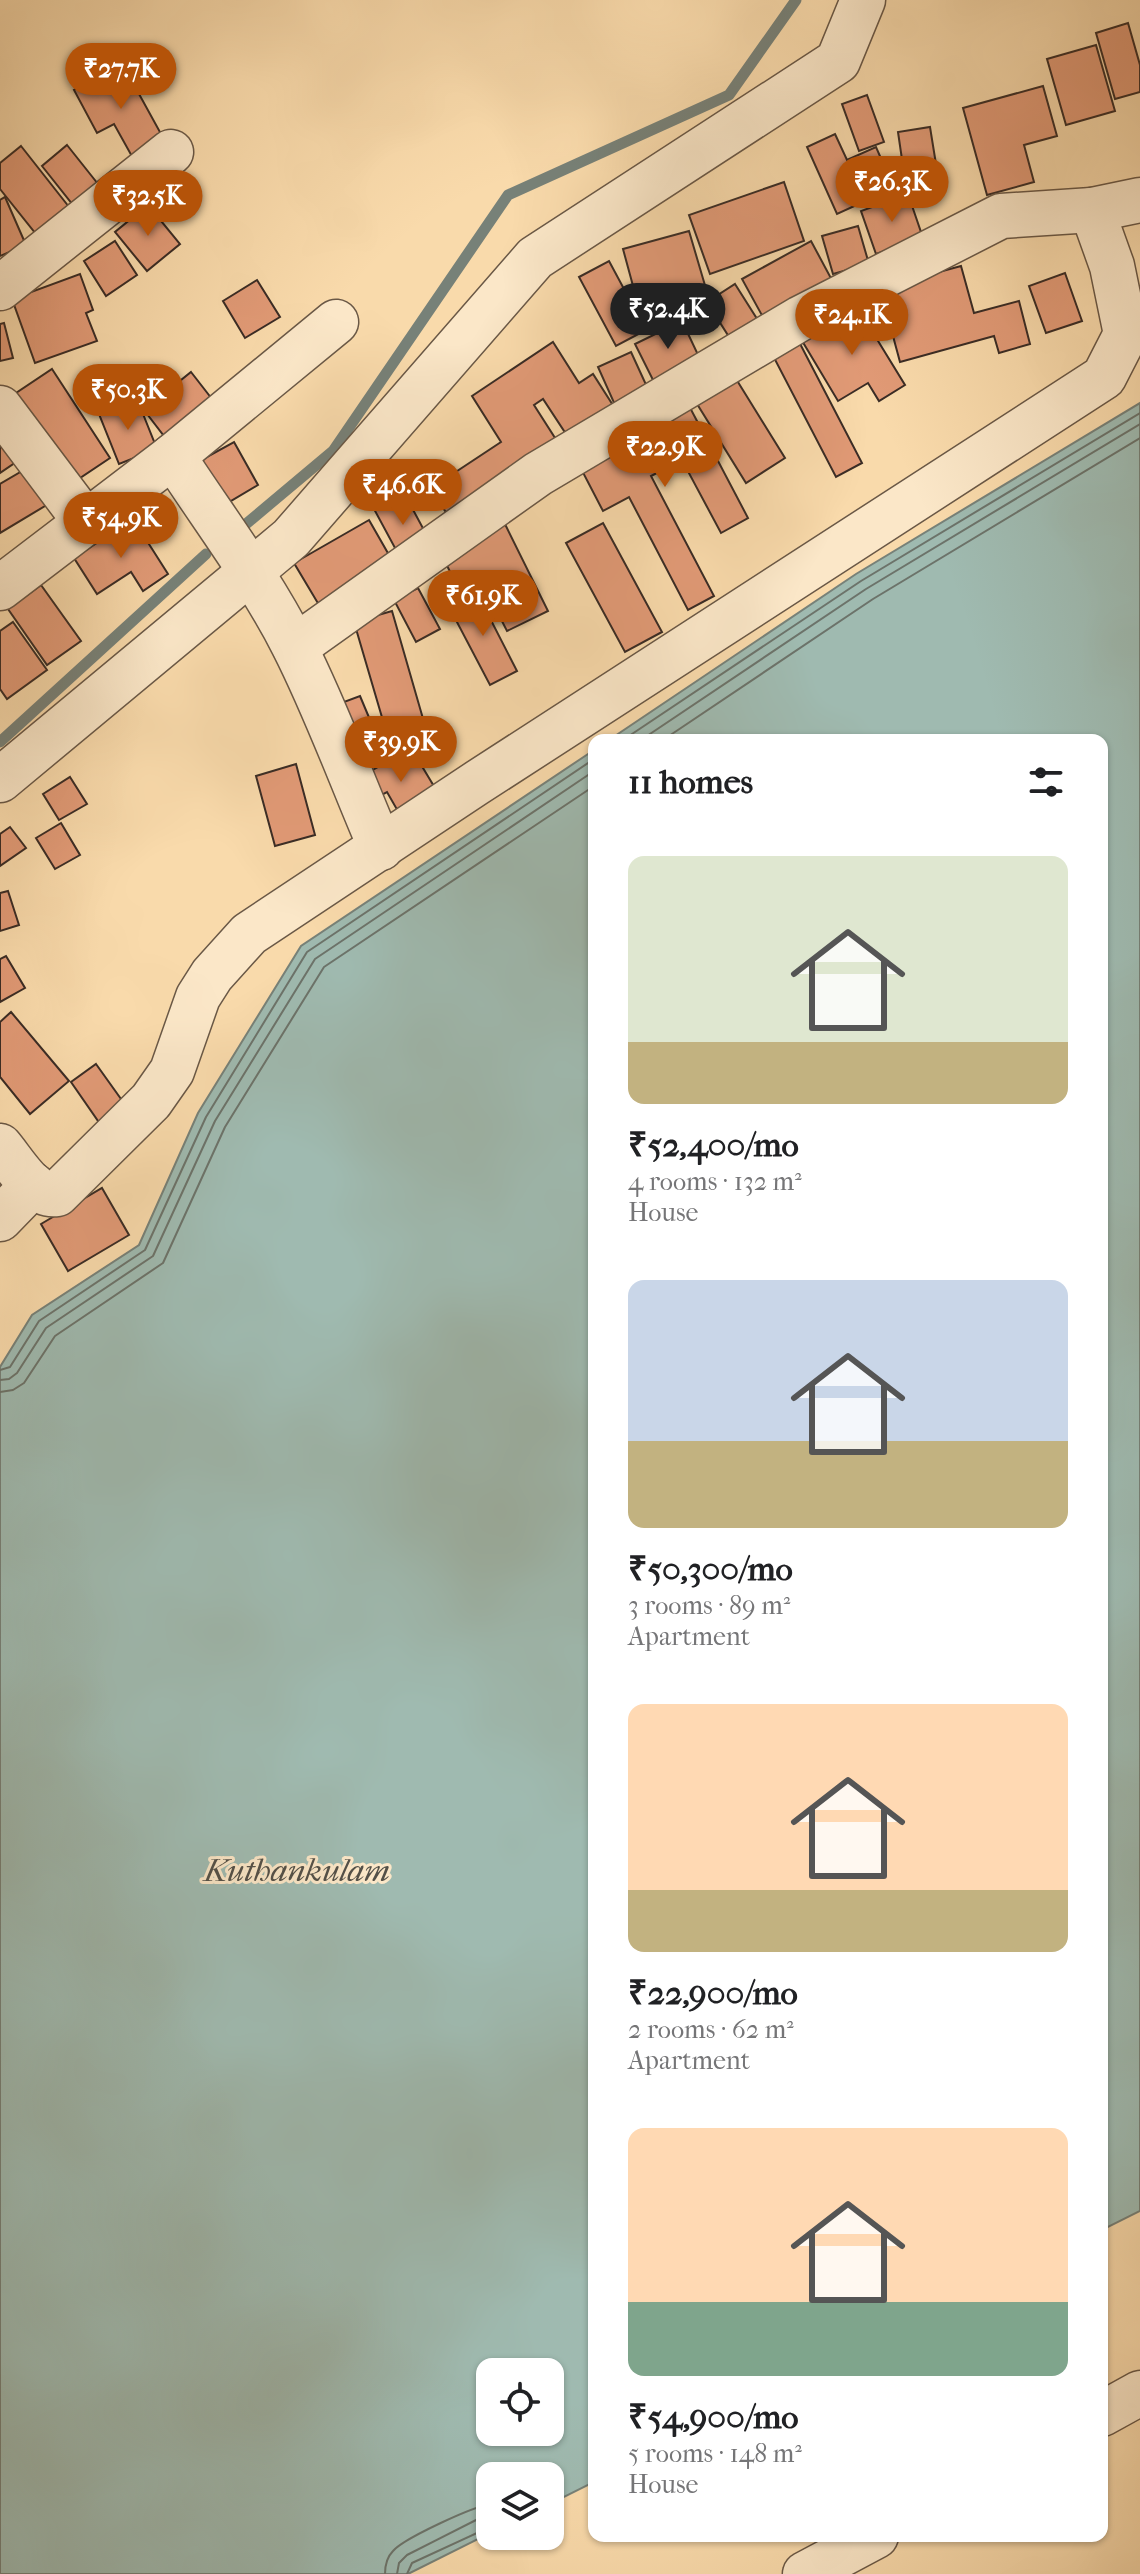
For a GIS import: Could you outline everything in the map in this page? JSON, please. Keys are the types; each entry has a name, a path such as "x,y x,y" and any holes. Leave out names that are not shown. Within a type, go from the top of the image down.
{"street":[{"path":"0,780 291,538 535,258 838,61 863,0"},
{"path":"0,288 171,152"},
{"path":"295,647 538,474 801,318 1001,216 1092,210 1140,200"},
{"path":"0,1146 41,1192 57,1194 151,1101 172,1071 198,997 212,975 249,934 1104,377 1126,334 1112,266 1092,210"},
{"path":"0,588 173,456 336,322"},
{"path":"0,408 85,521"},
{"path":"173,456 217,524 252,570 295,647 381,848"},
{"path":"0,1219 33,1185"},
{"path":"1108,2411 1140,2393"},
{"path":"805,2574 865,2542"}],"water":[{"path":"1140,403 1140,2211 1108,2227 1108,734 618,734 856,574"},
{"name":"Kuthankulam","path":"588,754 588,2485 564,2497 564,2462 476,2462 476,2540 408,2574 0,2574 0,1367 32,1315 139,1245 198,1113 301,946"}],"building":[{"path":"1128,23 1140,65 1140,92 1115,99 1096,33"},
{"path":"1096,45 1115,111 1066,125 1047,59"},
{"path":"122,63 166,143 134,160 114,124 97,133 74,90"},
{"path":"1043,86 1057,136 1024,145 1034,182 987,195 963,108"},
{"path":"867,95 884,142 859,151 842,104"},
{"path":"930,127 940,189 907,194 898,132"},
{"path":"835,134 847,160 876,147 894,188 837,214 807,147"},
{"path":"67,145 102,189 77,210 42,166"},
{"path":"21,146 73,212 40,239 0,189 0,163"},
{"path":"784,182 804,241 710,274 689,215"},
{"path":"908,194 923,238 876,254 861,211"},
{"path":"5,197 26,245 0,256 0,200"},
{"path":"148,205 180,244 147,271 115,232"},
{"path":"858,226 869,264 833,274 822,236"},
{"path":"689,231 709,299 642,319 623,249"},
{"path":"115,241 137,275 106,296 84,261"},
{"path":"811,241 833,282 764,319 742,279"},
{"path":"609,261 646,330 616,346 579,277"},
{"path":"961,266 974,313 1019,301 1030,344 999,353 994,336 900,362 880,288"},
{"path":"1065,273 1082,321 1046,333 1029,286"},
{"path":"80,274 93,310 86,313 97,341 35,363 12,299"},
{"path":"257,280 280,317 245,338 223,301"},
{"path":"735,284 759,322 731,340 707,302"},
{"path":"856,305 905,385 879,401 868,383 838,401 801,339"},
{"path":"682,321 700,359 654,382 635,344"},
{"path":"4,323 13,358 0,361 0,324"},
{"path":"796,336 862,463 836,477 770,350"},
{"path":"553,342 579,383 593,374 616,410 570,440 543,399 534,405 564,452 454,524 430,489 501,442 472,396"},
{"path":"631,352 648,389 615,405 598,367"},
{"path":"52,369 110,458 68,486 10,397"},
{"path":"191,372 212,399 164,436 144,410"},
{"path":"733,374 785,458 746,483 694,399"},
{"path":"137,399 157,449 119,464 99,414"},
{"path":"687,402 748,518 721,533 682,460 651,476 714,596 688,610 629,497 603,511 577,461"},
{"path":"0,426 22,458 0,473"},
{"path":"234,442 258,485 219,508 194,464"},
{"path":"34,464 55,500 0,533 0,484"},
{"path":"404,493 432,545 402,561 374,509"},
{"path":"501,516 548,611 507,631 483,584 462,595 441,554"},
{"path":"133,519 168,574 143,591 131,572 97,594 74,558"},
{"path":"369,520 393,562 319,605 294,563"},
{"path":"603,523 662,632 625,652 566,543"},
{"path":"41,585 81,641 47,665 8,609"},
{"path":"418,588 440,629 416,642 394,600"},
{"path":"476,591 517,671 490,685 448,605"},
{"path":"392,611 428,736 391,748 354,622"},
{"path":"13,622 47,670 7,699 0,689 0,631"},
{"path":"360,696 373,727 346,737 333,706"},
{"path":"411,748 441,798 403,820 387,792 370,801 357,779"},
{"path":"296,764 315,835 275,846 256,776"},
{"path":"70,777 87,804 59,820 43,794"},
{"path":"61,823 80,855 55,869 36,838"},
{"path":"10,827 26,848 0,866 0,834"},
{"path":"8,891 19,925 0,931 0,893"},
{"path":"6,956 25,988 0,1002 0,959"},
{"path":"11,1012 69,1081 30,1114 0,1077 0,1022"},
{"path":"96,1064 131,1113 105,1131 71,1082"},
{"path":"102,1188 129,1235 68,1271 41,1224"}],"waterway":[{"path":"240,529 333,451 508,195 729,95 796,0"},
{"path":"0,742 206,554"}]}
